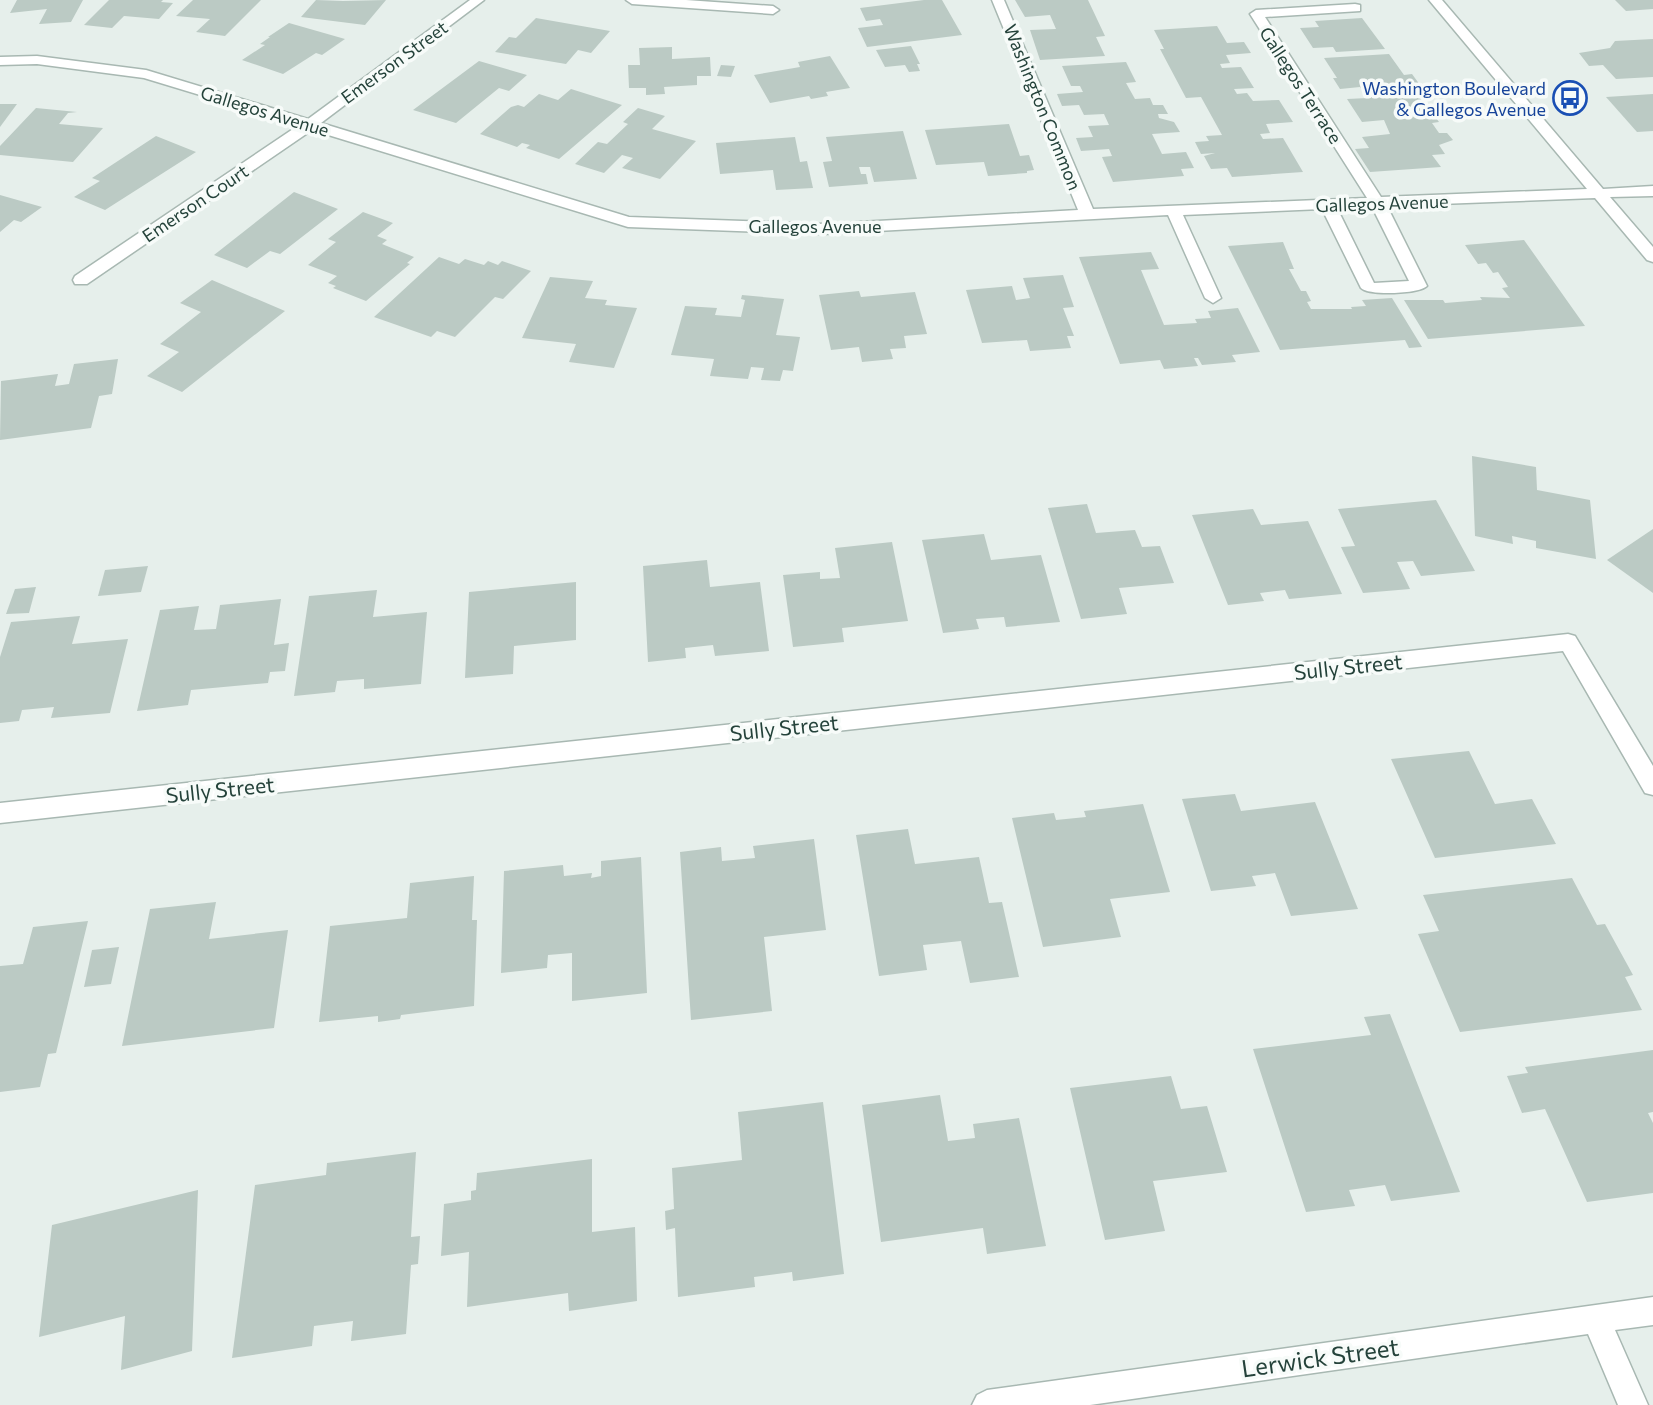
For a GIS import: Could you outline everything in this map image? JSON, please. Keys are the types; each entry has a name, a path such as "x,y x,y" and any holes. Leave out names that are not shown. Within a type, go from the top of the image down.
{"street":[{"name":"Emerson Street","path":"309,125 478,0"},
{"path":"632,0 773,10"},
{"name":"Washington Common","path":"998,0 1087,214"},
{"path":"1435,0 1653,257"},
{"name":"Gallegos Terrace","path":"1355,8 1256,14 1378,204"},
{"name":"Gallegos Avenue","path":"0,61 37,60 146,74 628,222 823,229 1087,214 1653,191"},
{"name":"Emerson Court","path":"81,280 309,125"},
{"path":"1328,205 1369,288 1419,286 1378,204"},
{"path":"1174,211 1213,298"},
{"name":"Sully Street","path":"0,813 1568,642 1653,786"},
{"name":"Lerwick Street","path":"987,1405 1653,1311"},
{"path":"1595,1318 1633,1405"}],"building":[{"path":"17,0 83,0 71,22 39,24 47,9 10,13"},
{"path":"109,0 163,0 161,2 173,3 159,19 124,16 112,28 84,25"},
{"path":"193,0 261,0 225,36 196,32 210,19 176,16"},
{"path":"316,0 386,0 365,25 301,17"},
{"path":"942,0 962,35 867,47 858,28 883,25 880,19 866,21 860,8"},
{"path":"1015,0 1088,0 1105,36 1096,37 1105,56 1040,60 1030,30 1056,29 1050,15 1025,17"},
{"path":"1615,0 1653,0 1653,9 1626,11"},
{"path":"536,18 610,31 591,53 578,50 566,64 495,52 509,37 516,38"},
{"path":"1362,18 1385,49 1336,52 1333,47 1313,48 1300,28 1319,27 1315,21"},
{"path":"289,23 345,39 322,55 316,53 283,74 242,60 265,45 260,44"},
{"path":"1217,26 1227,43 1244,42 1251,53 1226,55 1230,63 1220,64 1222,68 1241,67 1254,88 1234,89 1237,94 1247,93 1253,101 1279,100 1293,122 1266,124 1270,133 1260,134 1263,139 1283,138 1303,172 1232,177 1227,168 1211,169 1204,156 1215,153 1201,154 1195,142 1209,141 1206,136 1222,135 1201,97 1186,98 1160,49 1164,49 1154,30"},
{"path":"1653,39 1653,77 1616,79 1603,65 1589,66 1579,53 1610,48 1615,41"},
{"path":"911,46 920,64 917,64 920,71 909,72 905,65 885,67 876,50"},
{"path":"672,47 672,59 710,57 711,76 697,76 697,85 664,87 665,94 646,95 646,88 629,88 628,65 640,65 639,48"},
{"path":"1389,54 1404,75 1412,74 1420,85 1413,86 1439,122 1432,123 1439,133 1447,133 1453,140 1439,145 1445,154 1432,155 1441,167 1370,172 1355,149 1369,148 1362,137 1390,134 1384,120 1362,122 1347,99 1368,98 1360,87 1340,89 1333,78 1337,78 1324,58"},
{"path":"830,56 850,88 826,92 828,96 811,99 809,96 770,103 754,75 800,67 798,62"},
{"path":"479,61 527,75 509,91 499,88 456,123 413,110"},
{"path":"1126,62 1136,82 1126,83 1135,99 1150,98 1153,105 1163,105 1168,114 1158,114 1159,118 1174,122 1180,132 1152,134 1162,154 1186,152 1194,168 1181,169 1184,176 1113,182 1102,157 1112,156 1109,149 1081,151 1076,138 1093,137 1088,126 1109,125 1104,114 1084,115 1079,105 1062,106 1057,94 1083,92 1080,86 1071,86 1062,66"},
{"path":"721,65 735,66 731,77 717,76"},
{"path":"571,89 622,105 559,159 526,148 530,145 522,143 517,147 480,134 511,107 524,107 539,94 558,100"},
{"path":"1653,94 1653,131 1637,132 1606,97"},
{"path":"0,104 17,104 0,127"},
{"path":"36,108 77,112 68,113 59,124 103,128 73,162 0,155 0,146"},
{"path":"638,108 665,116 652,129 696,141 660,179 622,168 633,158 622,155 604,173 575,164 598,142 607,144 628,124 623,122"},
{"path":"1009,124 1020,156 1029,155 1034,170 988,176 984,162 936,165 925,130"},
{"path":"903,131 917,179 874,182 870,167 859,167 861,174 866,174 868,184 829,187 823,162 832,161 826,137"},
{"path":"156,136 196,152 105,210 74,197 100,181 92,178"},
{"path":"795,137 800,162 807,161 813,188 776,190 773,170 720,174 716,143"},
{"path":"294,192 338,209 280,254 270,251 247,268 214,255"},
{"path":"0,195 42,207 21,222 14,220 0,232"},
{"path":"363,212 393,223 377,236 387,240 382,244 414,257 407,263 410,264 366,301 333,288 336,286 328,283 337,276 308,265 336,242 328,239"},
{"path":"1524,240 1585,326 1428,339 1404,300 1443,300 1445,303 1482,300 1480,297 1510,298 1502,288 1508,287 1498,272 1493,273 1486,263 1478,264 1465,245"},
{"path":"1283,242 1294,269 1289,269 1301,291 1306,291 1311,301 1307,302 1311,309 1352,309 1351,307 1366,306 1362,300 1392,298 1422,347 1409,348 1405,340 1280,350 1228,246"},
{"path":"1151,252 1159,269 1141,270 1164,325 1197,323 1195,319 1211,318 1208,311 1238,308 1260,352 1232,355 1236,362 1202,365 1198,358 1194,358 1198,366 1164,369 1160,360 1120,364 1079,257"},
{"path":"439,257 459,264 465,259 484,265 488,261 498,265 502,261 531,271 503,299 495,297 455,337 437,331 431,337 374,317"},
{"path":"1063,275 1074,307 1063,308 1074,336 1067,336 1071,348 1030,351 1027,340 982,343 966,290 1012,286 1016,300 1030,298 1023,278"},
{"path":"550,277 593,281 585,298 607,300 605,305 637,308 614,368 569,362 576,344 522,338"},
{"path":"212,280 285,311 182,392 147,376 179,352 160,344 201,312 180,303"},
{"path":"859,291 861,297 915,292 927,334 904,336 906,348 890,349 893,359 862,362 859,347 831,350 819,295"},
{"path":"742,295 784,299 776,335 800,337 793,371 783,370 780,381 761,380 764,368 751,367 748,379 710,376 714,359 671,355 685,306 717,308 715,315 741,317 745,300 741,299"},
{"path":"118,359 112,394 99,396 91,428 0,440 1,381 58,374 55,386 69,384 74,364"},
{"path":"1472,456 1536,467 1537,490 1590,500 1596,559 1536,548 1536,541 1512,536 1513,544 1475,536"},
{"path":"1436,500 1475,571 1421,576 1413,561 1397,562 1410,589 1363,593 1341,547 1355,546 1338,509"},
{"path":"1087,504 1096,533 1135,530 1142,547 1160,546 1174,583 1119,588 1127,614 1081,619 1048,508"},
{"path":"1253,509 1261,525 1308,521 1342,594 1289,599 1285,590 1260,593 1264,601 1228,605 1192,515"},
{"path":"1653,529 1653,593 1607,560"},
{"path":"984,534 991,560 1041,555 1060,622 1006,627 1004,617 976,619 979,629 943,633 922,540"},
{"path":"892,542 908,621 842,628 844,642 793,647 783,575 820,572 820,579 840,578 835,548"},
{"path":"707,560 710,587 760,582 769,651 715,656 713,645 685,648 686,658 648,662 643,566"},
{"path":"148,566 141,592 98,596 105,570"},
{"path":"576,582 576,640 514,646 513,674 465,678 469,592"},
{"path":"36,587 29,613 6,614 15,589"},
{"path":"377,590 373,617 427,612 421,684 364,689 364,679 337,681 335,692 294,696 309,596"},
{"path":"281,599 274,645 289,643 285,671 270,672 268,683 191,690 188,705 137,711 160,610 199,606 194,630 216,629 220,605"},
{"path":"80,616 72,644 128,639 110,713 51,718 54,707 22,710 19,721 0,723 0,657 11,622"},
{"path":"1469,751 1495,804 1532,799 1556,844 1435,858 1391,759"},
{"path":"1235,794 1241,811 1315,802 1358,909 1291,916 1275,873 1252,876 1256,886 1211,891 1182,799"},
{"path":"1143,804 1170,892 1110,899 1121,937 1043,947 1012,818 1054,813 1056,820 1086,817 1084,811"},
{"path":"908,829 915,864 979,857 989,903 1002,902 1019,977 970,983 961,941 923,945 927,970 879,976 856,835"},
{"path":"814,839 826,930 764,937 772,1011 691,1020 680,852 721,847 722,861 755,858 753,846"},
{"path":"641,857 647,993 572,1001 572,953 548,955 547,968 501,973 504,871 563,865 564,876 592,873 591,878 601,876 601,861"},
{"path":"474,876 472,920 477,920 474,1006 401,1015 400,1019 378,1022 378,1016 319,1022 330,926 407,918 410,883"},
{"path":"1572,878 1597,925 1605,924 1633,975 1625,977 1642,1010 1460,1032 1418,934 1439,931 1423,895"},
{"path":"216,902 209,939 288,930 274,1028 122,1046 150,909"},
{"path":"88,921 56,1053 48,1054 40,1087 0,1092 0,966 23,964 33,927"},
{"path":"119,947 111,984 84,987 92,950"},
{"path":"1390,1014 1460,1192 1391,1201 1385,1185 1349,1190 1355,1206 1306,1212 1253,1049 1371,1035 1364,1017"},
{"path":"1653,1050 1653,1112 1648,1113 1653,1123 1653,1193 1587,1202 1545,1109 1522,1113 1507,1076 1528,1073 1525,1067"},
{"path":"1171,1076 1181,1109 1207,1106 1227,1172 1153,1181 1165,1231 1105,1240 1070,1088"},
{"path":"940,1095 948,1141 975,1138 973,1124 1019,1118 1046,1246 987,1254 983,1228 881,1242 862,1105"},
{"path":"823,1102 844,1274 793,1281 792,1272 754,1277 755,1287 678,1297 675,1228 666,1230 665,1211 674,1209 672,1168 742,1160 738,1112"},
{"path":"416,1152 411,1237 420,1236 418,1264 411,1265 406,1334 351,1341 353,1321 314,1326 312,1346 232,1358 255,1185 326,1175 327,1163"},
{"path":"592,1159 592,1232 635,1227 637,1301 569,1311 568,1293 467,1307 469,1252 441,1256 444,1204 471,1200 471,1191 476,1190 477,1173"},
{"path":"198,1190 192,1351 121,1370 125,1316 39,1337 52,1225"}],"place":[{"name":"Washington Boulevard & Gallegos Avenue","path":"1570,98"}]}
